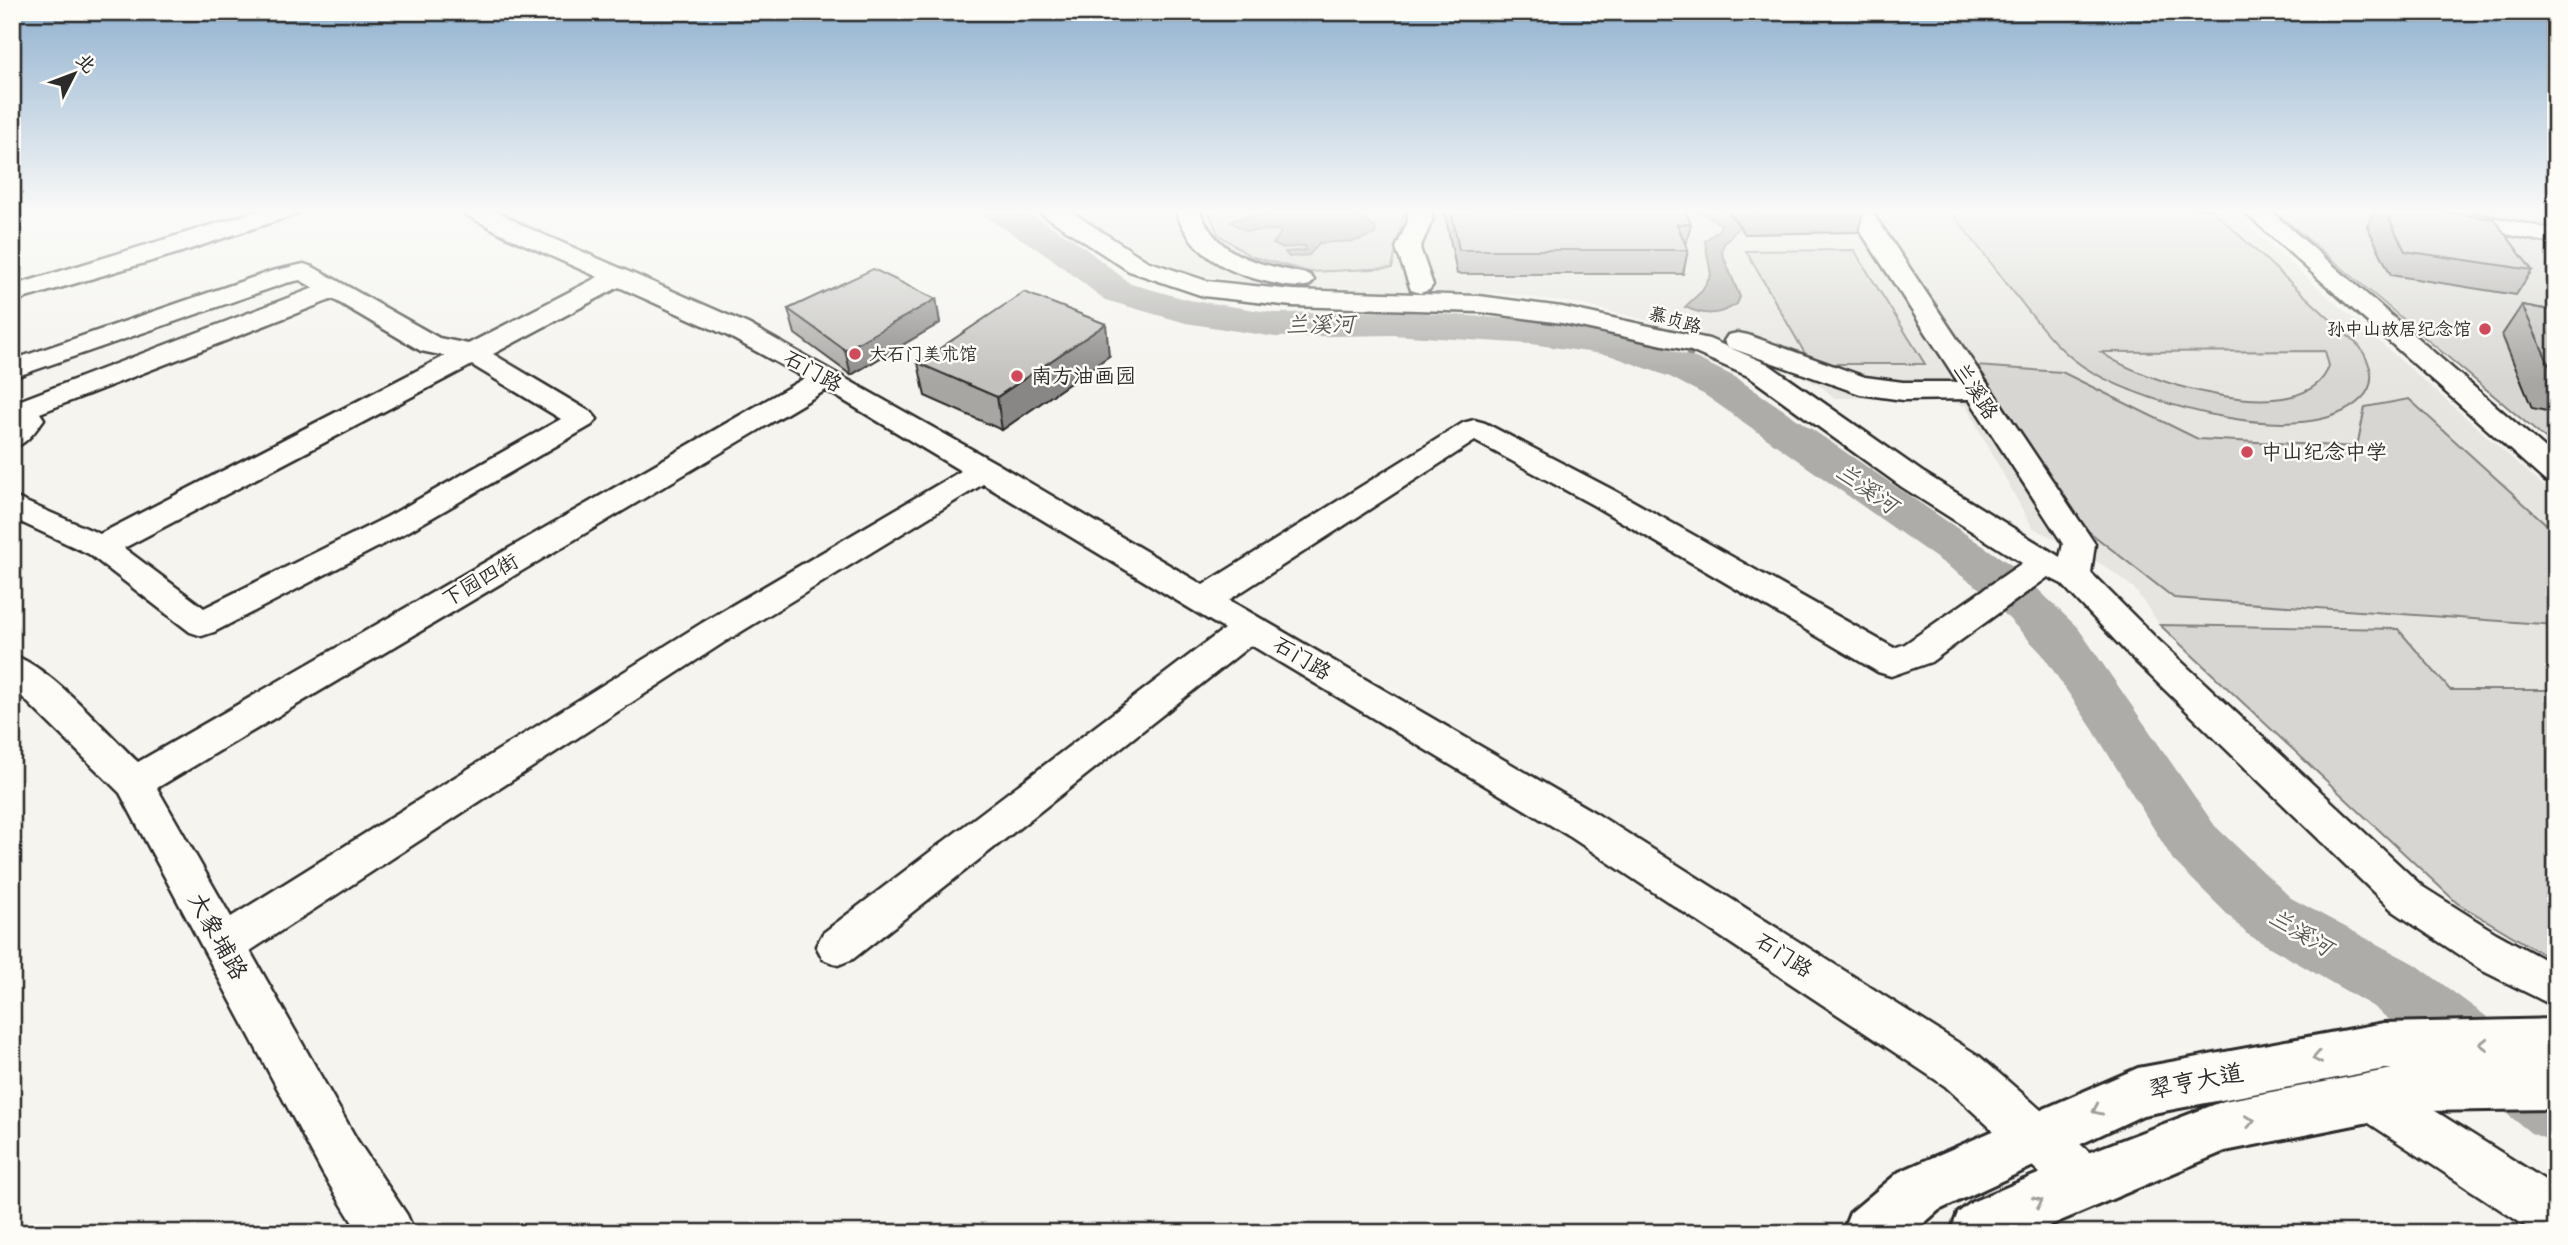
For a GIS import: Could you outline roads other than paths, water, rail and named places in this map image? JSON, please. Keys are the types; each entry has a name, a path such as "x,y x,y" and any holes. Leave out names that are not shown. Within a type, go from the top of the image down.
{"main road":[{"name":"翠亨大道","path":"1870,1233 1919,1191 2138,1092 2384,1046 2555,1056"},
{"name":"翠亨大道","path":"1978,1233 1992,1222 2085,1181 2224,1126 2424,1087 2555,1056"}],"street":[{"path":"12,294 104,267"},
{"name":"石门路","path":"597,267 738,330 826,378 1583,824 1962,1071 2085,1181"},
{"path":"1141,267 1203,288 1292,298 1479,304 1608,324 1699,345 1758,370 1913,480 2054,568 2141,645 2408,899 2460,936 2556,988"},
{"name":"慕贞路","path":"1248,267 1267,274 1332,282 1524,289 1601,300 1685,322 1860,385 1903,391 1976,390"},
{"path":"1414,267 1420,285"},
{"name":"兰溪路","path":"1896,267 2079,544 2054,568"},
{"path":"2319,267 2556,474"},
{"path":"12,370 281,276 304,272 431,345 472,353 582,419 398,524 202,624 101,547 12,506"},
{"path":"101,547 618,277"},
{"path":"14,419 336,289"},
{"name":"下园四街","path":"134,783 826,378"},
{"path":"1204,600 1474,429 1604,498 1891,663 1918,653 2054,568"},
{"path":"223,945 714,632 985,470"},
{"path":"838,946 1251,627"},
{"name":"大象埔路","path":"12,668 36,686 134,783 340,1157 389,1233"},
{"path":"2369,1096 2556,1216"}],"waterway":[{"name":"兰溪河","path":"1086,267 1118,292 1186,311 1275,325 1393,323 1531,332 1616,344 1684,368 1720,386 2000,580 2060,641 2111,714 2194,843 2269,916 2395,986 2556,1110"},
{"path":"1684,368 1691,352"}],"place":[{"name":"孙中山故居纪念馆","path":"2485,329"},
{"name":"大石门美术馆","path":"855,354"},
{"name":"南方油画园","path":"1017,376"},
{"name":"中山纪念中学","path":"2247,452"}]}
